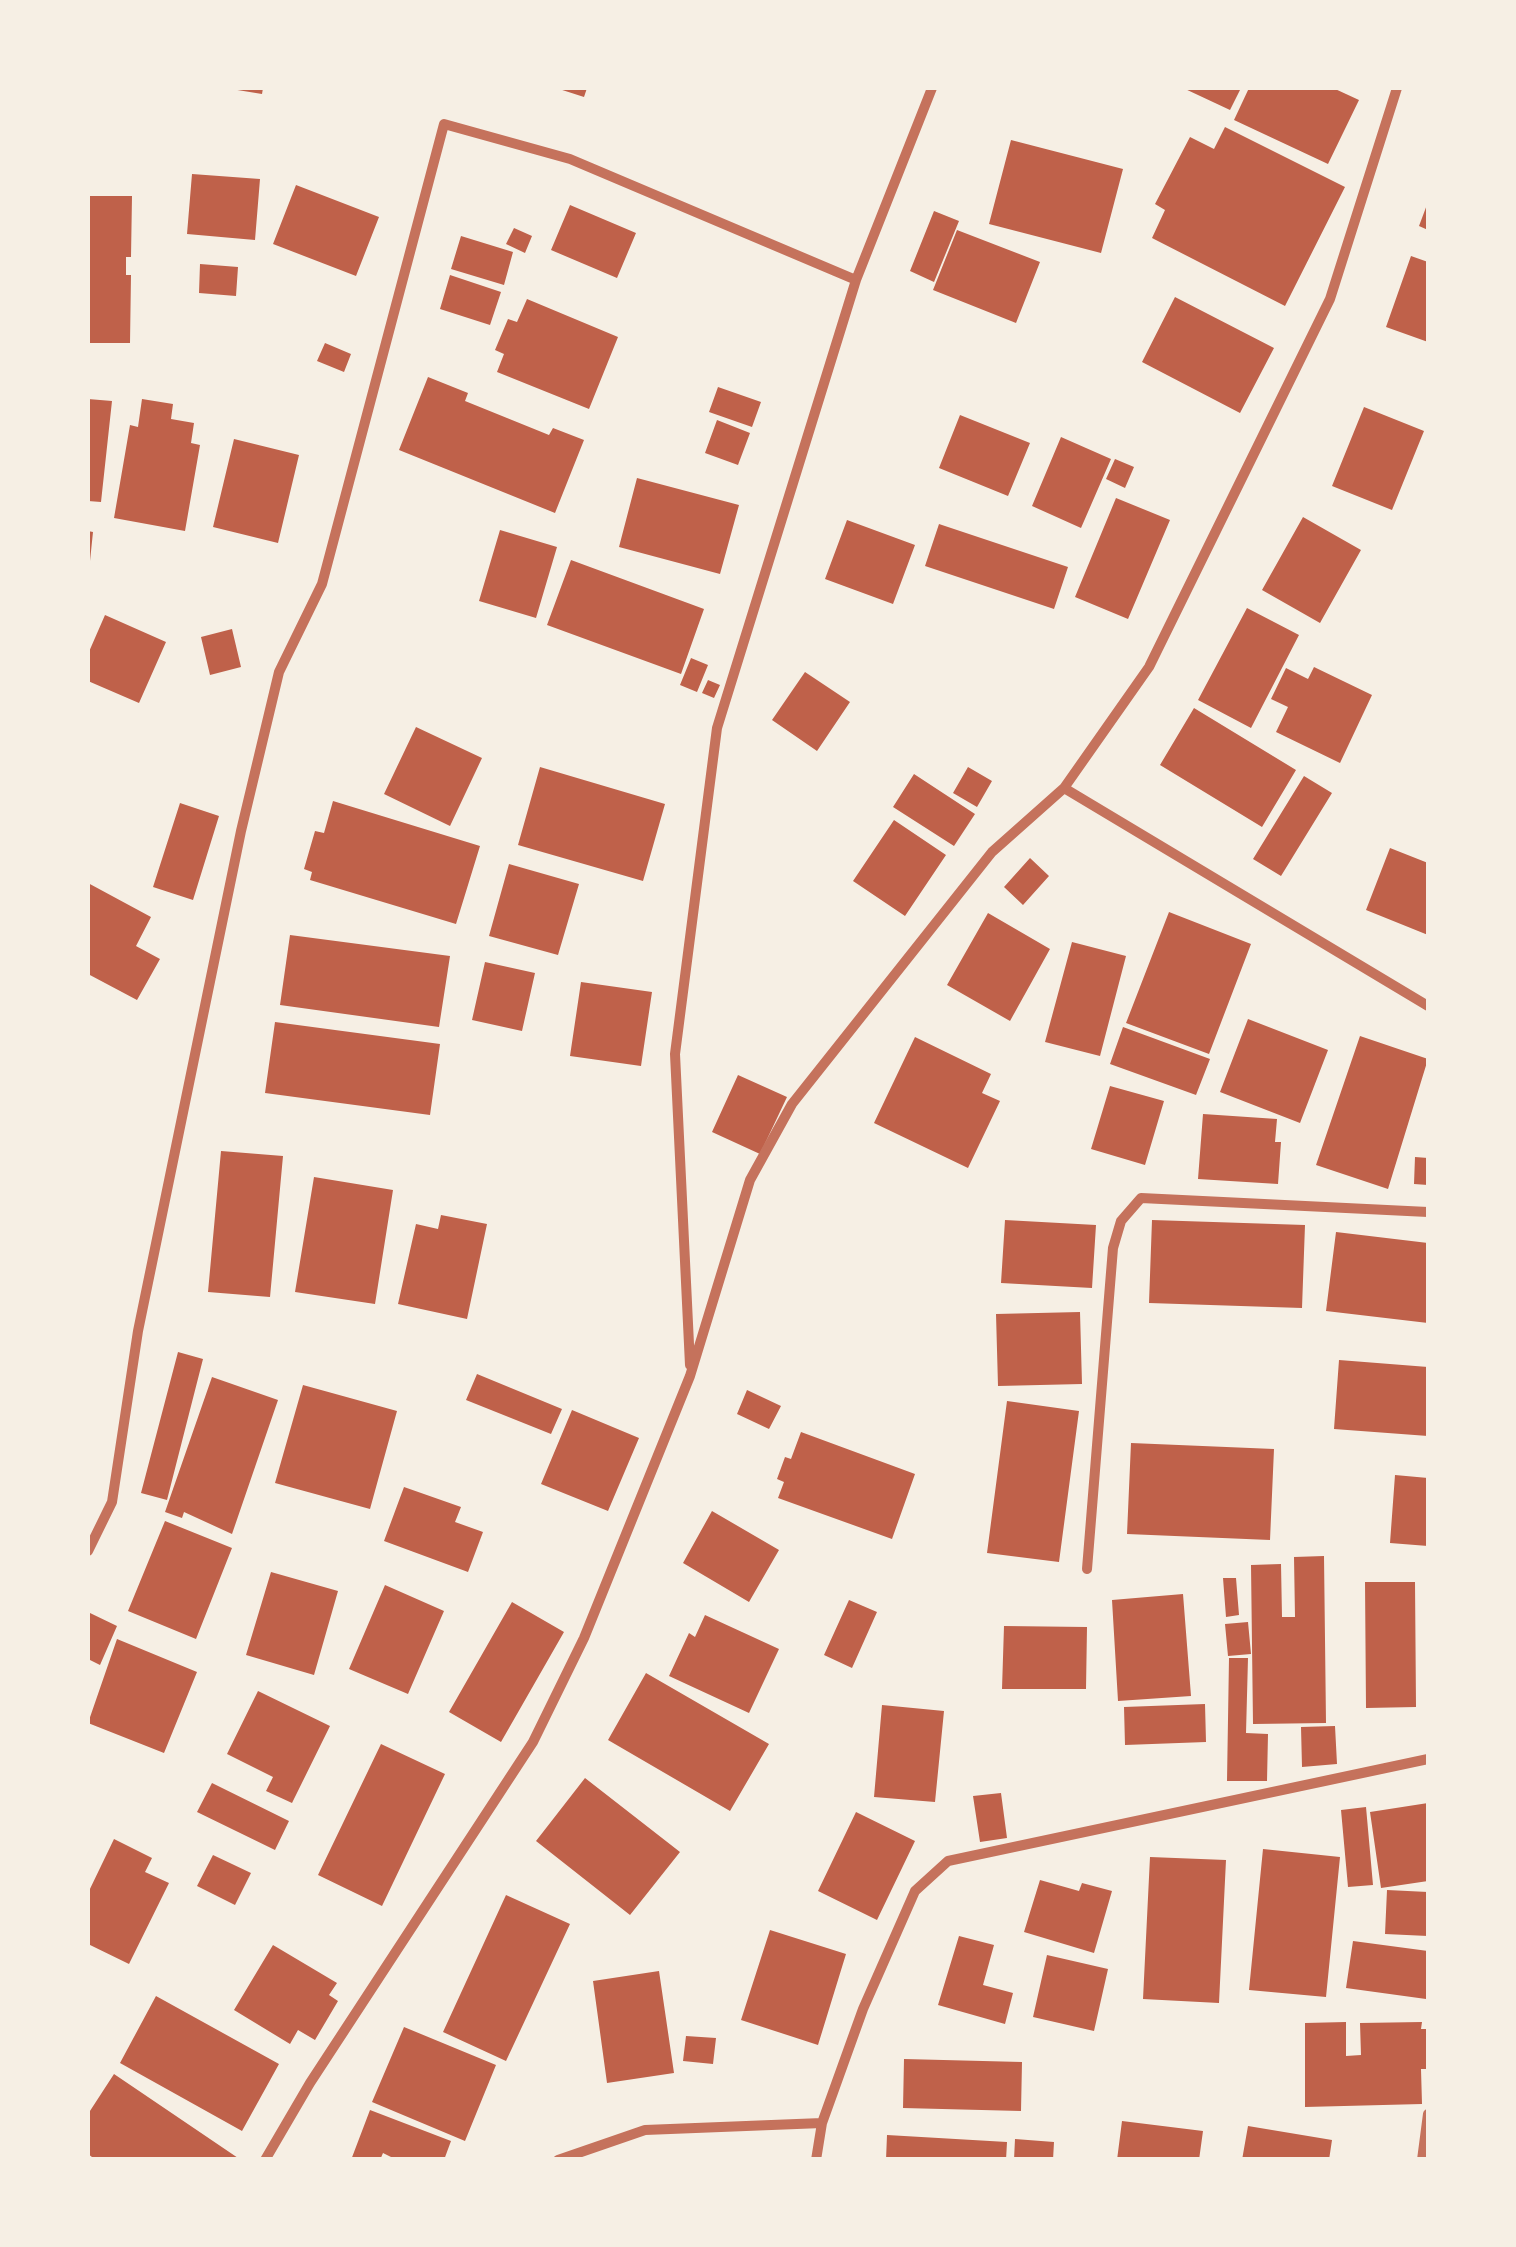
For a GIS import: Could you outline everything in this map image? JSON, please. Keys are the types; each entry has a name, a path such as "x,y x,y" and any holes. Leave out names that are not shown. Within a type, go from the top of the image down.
{"street":[{"path":"690,1376 674,1054 717,728 856,280 932,88"},
{"path":"266,2160 310,2084 533,1742 584,1638 690,1376 750,1180 792,1104 992,852 1064,788 1149,667 1330,299 1397,88"},
{"path":"88,1551 112,1502 138,1331 241,831 279,672 322,584 444,124 570,159 856,280"},
{"path":"1064,788 1428,1006"},
{"path":"1087,1569 1112,1248 1121,1221 1142,1198 1428,1212"},
{"path":"816,2160 822,2123 863,2009 916,1890 948,1861 1428,1760"},
{"path":"1422,2160 1428,2114"},
{"path":"558,2160 645,2130 822,2123"}],"building":[{"path":"225,88 263,88 262,94"},
{"path":"556,88 587,88 584,97"},
{"path":"1183,88 1241,88 1230,110"},
{"path":"1249,88 1333,88 1359,100 1328,164 1234,120"},
{"path":"1225,127 1345,187 1285,306 1152,238 1165,210 1155,204 1190,137 1214,149"},
{"path":"1011,140 1123,169 1101,253 989,224"},
{"path":"192,174 260,179 255,240 187,234"},
{"path":"296,185 379,217 356,276 273,244"},
{"path":"88,196 132,196 131,257 126,257 126,275 131,275 130,343 88,343"},
{"path":"1428,202 1428,230 1419,226"},
{"path":"570,205 636,233 617,278 551,250"},
{"path":"934,211 959,221 934,282 910,271"},
{"path":"514,228 532,236 525,253 506,244"},
{"path":"957,230 1040,262 1016,323 933,290"},
{"path":"461,236 513,252 504,285 451,269"},
{"path":"1411,256 1428,262 1428,342 1386,327"},
{"path":"200,264 238,267 236,296 199,293"},
{"path":"450,275 501,292 490,325 440,309"},
{"path":"1175,297 1274,348 1240,413 1142,362"},
{"path":"527,299 618,337 589,409 497,372 504,354 495,350 508,319 517,322"},
{"path":"325,343 351,354 344,372 317,361"},
{"path":"428,377 468,393 465,401 549,435 553,428 584,440 555,513 399,450"},
{"path":"718,387 761,402 752,427 709,412"},
{"path":"88,399 112,401 101,502 88,501"},
{"path":"142,399 173,404 171,419 194,423 191,443 200,445 185,531 114,518 130,425 138,427"},
{"path":"1364,407 1424,431 1392,510 1332,486"},
{"path":"960,415 1030,443 1008,496 939,468"},
{"path":"717,420 750,433 738,465 705,453"},
{"path":"1061,437 1111,459 1081,528 1032,506"},
{"path":"234,439 299,455 278,543 213,527"},
{"path":"1115,459 1134,467 1125,488 1106,479"},
{"path":"637,478 739,505 720,574 619,547"},
{"path":"1116,498 1170,520 1128,619 1075,597"},
{"path":"1303,517 1361,550 1320,623 1262,590"},
{"path":"847,520 915,545 893,604 825,579"},
{"path":"939,524 1068,567 1054,609 925,566"},
{"path":"500,530 557,547 536,618 479,601"},
{"path":"88,531 93,532 90,561 88,561"},
{"path":"571,560 704,609 681,674 547,625"},
{"path":"1247,608 1299,635 1251,728 1198,700"},
{"path":"105,615 166,642 139,703 88,681 88,654"},
{"path":"232,629 241,667 210,675 201,637"},
{"path":"691,658 708,665 697,692 680,685"},
{"path":"1314,667 1372,695 1340,763 1276,732 1288,707 1271,699 1286,668 1308,679"},
{"path":"805,672 850,702 817,751 772,720"},
{"path":"708,680 720,685 714,698 702,693"},
{"path":"1194,708 1296,770 1262,827 1160,765"},
{"path":"416,727 482,758 450,826 384,794"},
{"path":"540,767 665,804 643,881 518,845"},
{"path":"968,767 992,781 977,807 953,793"},
{"path":"914,774 975,814 954,846 893,807"},
{"path":"1304,776 1332,793 1281,876 1253,859"},
{"path":"333,801 480,846 456,924 310,880 312,872 304,869 315,831 324,833"},
{"path":"180,803 219,816 193,900 153,887"},
{"path":"894,820 946,855 905,916 853,881"},
{"path":"1390,848 1428,863 1428,935 1366,910"},
{"path":"1030,858 1049,876 1023,905 1004,887"},
{"path":"509,864 579,884 558,955 489,936"},
{"path":"88,883 151,917 136,946 160,959 137,1000 88,974"},
{"path":"1169,912 1251,944 1209,1054 1126,1023"},
{"path":"988,913 1050,949 1010,1021 947,985"},
{"path":"290,935 450,956 439,1027 280,1005"},
{"path":"1072,942 1126,956 1100,1056 1045,1042"},
{"path":"485,962 535,973 522,1031 472,1020"},
{"path":"581,982 652,992 641,1066 570,1056"},
{"path":"1248,1019 1328,1050 1300,1123 1220,1092"},
{"path":"275,1022 440,1044 430,1115 265,1093"},
{"path":"1123,1027 1210,1059 1196,1095 1110,1064"},
{"path":"1360,1036 1428,1059 1388,1189 1316,1165"},
{"path":"915,1037 991,1074 982,1093 1000,1101 968,1168 874,1123"},
{"path":"738,1075 787,1097 760,1154 712,1132"},
{"path":"1110,1086 1164,1101 1145,1165 1091,1149"},
{"path":"1203,1114 1277,1119 1275,1142 1281,1142 1278,1184 1198,1179"},
{"path":"221,1151 283,1156 270,1297 208,1292"},
{"path":"1415,1157 1428,1158 1428,1185 1414,1184"},
{"path":"314,1177 393,1190 375,1304 295,1292"},
{"path":"441,1215 487,1224 467,1319 398,1304 416,1224 438,1229"},
{"path":"1005,1220 1096,1225 1092,1288 1001,1283"},
{"path":"1152,1220 1305,1225 1302,1308 1149,1303"},
{"path":"1336,1232 1428,1243 1428,1323 1326,1311"},
{"path":"1080,1312 1082,1384 998,1386 996,1314"},
{"path":"178,1352 203,1359 167,1500 141,1493"},
{"path":"1339,1360 1428,1367 1428,1436 1334,1429"},
{"path":"477,1374 562,1409 551,1434 466,1400"},
{"path":"212,1377 278,1400 232,1534 184,1512 182,1518 165,1512"},
{"path":"303,1385 397,1411 370,1509 275,1483"},
{"path":"747,1390 781,1406 769,1429 737,1414"},
{"path":"1007,1401 1079,1411 1059,1562 987,1553"},
{"path":"572,1410 639,1438 608,1511 541,1484"},
{"path":"801,1432 915,1474 892,1539 778,1498 784,1482 777,1479 785,1457 791,1459"},
{"path":"1131,1443 1274,1449 1270,1540 1127,1534"},
{"path":"1395,1475 1428,1478 1428,1546 1390,1543"},
{"path":"404,1487 461,1507 455,1522 483,1532 468,1572 384,1541"},
{"path":"712,1511 779,1550 749,1602 683,1563"},
{"path":"165,1521 232,1548 196,1639 128,1611"},
{"path":"1324,1556 1326,1723 1253,1724 1251,1565 1281,1564 1282,1617 1295,1617 1294,1557"},
{"path":"271,1572 338,1591 314,1675 246,1655"},
{"path":"1223,1578 1236,1578 1239,1615 1226,1617"},
{"path":"1365,1582 1415,1582 1416,1707 1366,1708"},
{"path":"385,1585 444,1611 408,1694 349,1669"},
{"path":"1183,1594 1191,1696 1118,1701 1112,1600"},
{"path":"849,1600 877,1612 852,1668 824,1655"},
{"path":"512,1602 564,1632 501,1742 449,1712"},
{"path":"90,1613 117,1626 100,1665 88,1659"},
{"path":"705,1615 779,1649 749,1713 669,1676 689,1633 695,1637"},
{"path":"1248,1622 1251,1654 1228,1656 1225,1624"},
{"path":"1004,1626 1087,1627 1086,1689 1002,1689"},
{"path":"117,1639 197,1672 164,1753 88,1723"},
{"path":"1229,1658 1248,1658 1246,1733 1268,1734 1267,1781 1227,1781"},
{"path":"646,1673 769,1744 730,1811 608,1740"},
{"path":"258,1691 330,1726 292,1803 266,1791 273,1777 227,1754"},
{"path":"1205,1704 1206,1742 1125,1745 1124,1707"},
{"path":"882,1705 944,1711 935,1802 874,1797"},
{"path":"1335,1726 1337,1764 1302,1767 1301,1727"},
{"path":"381,1744 445,1774 382,1906 318,1875"},
{"path":"585,1778 680,1852 630,1915 536,1841"},
{"path":"212,1783 289,1821 275,1850 197,1812"},
{"path":"1001,1793 1007,1838 980,1842 973,1796"},
{"path":"1428,1803 1428,1881 1381,1888 1370,1812"},
{"path":"1366,1807 1373,1885 1348,1887 1341,1810"},
{"path":"856,1812 915,1841 877,1920 818,1891"},
{"path":"114,1839 152,1858 145,1872 169,1883 129,1964 88,1944 88,1893"},
{"path":"1263,1849 1340,1857 1326,1997 1249,1990"},
{"path":"213,1855 251,1873 235,1905 197,1886"},
{"path":"1150,1857 1226,1860 1219,2003 1143,1999"},
{"path":"1040,1880 1079,1891 1082,1883 1112,1891 1094,1953 1024,1932"},
{"path":"1387,1890 1428,1892 1428,1936 1385,1934"},
{"path":"506,1895 570,1924 506,2061 443,2032"},
{"path":"770,1930 846,1954 818,2045 741,2020"},
{"path":"959,1936 994,1945 983,1985 1013,1993 1005,2024 938,2005"},
{"path":"1353,1941 1428,1951 1426,1999 1346,1988"},
{"path":"273,1945 337,1983 329,1995 338,2001 315,2040 298,2030 290,2044 234,2010"},
{"path":"1047,1955 1108,1969 1094,2031 1033,2017"},
{"path":"659,1971 674,2073 607,2083 593,1981"},
{"path":"156,1996 279,2064 242,2131 120,2063"},
{"path":"1346,2022 1346,2056 1361,2055 1360,2023 1422,2022 1421,2029 1428,2029 1428,2069 1421,2069 1422,2104 1305,2107 1305,2023"},
{"path":"404,2027 496,2065 465,2141 372,2102"},
{"path":"686,2036 716,2038 713,2064 683,2061"},
{"path":"904,2059 1022,2062 1021,2111 903,2108"},
{"path":"114,2074 241,2160 96,2160 88,2154 88,2114"},
{"path":"370,2110 451,2141 444,2160 397,2160 383,2153 380,2160 351,2160"},
{"path":"1122,2121 1203,2131 1199,2160 1117,2160"},
{"path":"1248,2126 1332,2140 1329,2160 1242,2160"},
{"path":"887,2135 1007,2142 1006,2160 886,2160"},
{"path":"1015,2139 1054,2142 1053,2160 1014,2160"}]}
